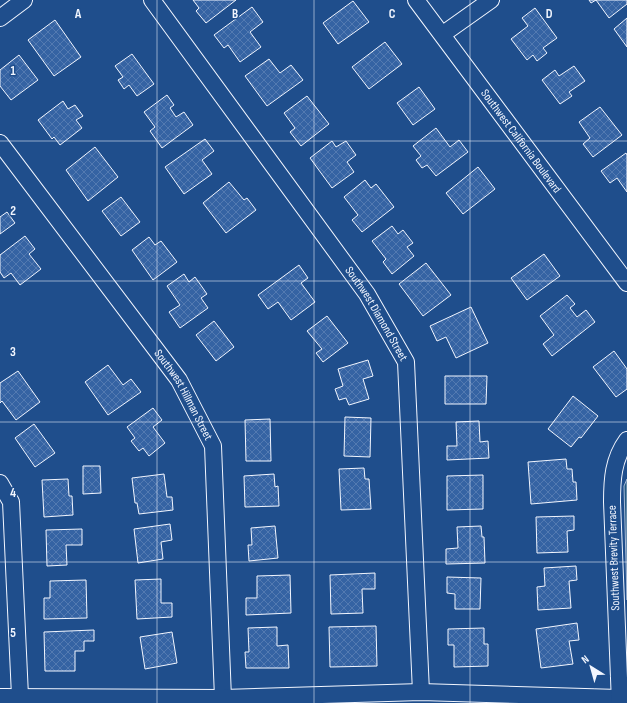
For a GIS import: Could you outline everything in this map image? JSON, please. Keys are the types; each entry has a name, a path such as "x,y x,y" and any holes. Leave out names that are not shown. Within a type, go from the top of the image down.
{"street":[{"path":"0,18 24,0"},
{"name":"Southwest Diamond Street","path":"152,0 368,294 406,362 421,692"},
{"name":"Southwest California Boulevard","path":"416,0 443,34 627,283"},
{"path":"443,34 491,0"},
{"name":"Southwest Hillman Street","path":"0,143 178,380 213,446 222,698"},
{"name":"Southwest Brevity Terrace","path":"620,700 612,476 616,460 627,440"},
{"path":"0,483 11,502 20,696"},
{"path":"0,697 222,698 421,692 620,700"}],"green space":[{"path":"627,479 627,600 624,486"}],"building":[{"path":"193,0 236,0 206,23 196,11 199,8"},
{"path":"589,0 596,0 591,3"},
{"path":"596,0 627,0 627,4 609,18"},
{"path":"353,1 369,22 338,44 323,23"},
{"path":"252,7 263,22 250,32 261,47 240,62 228,45 224,48 214,35"},
{"path":"535,8 557,38 543,48 547,53 537,61 533,55 527,60 511,39 528,26 522,18"},
{"path":"627,18 627,47 614,29"},
{"path":"55,20 81,57 54,76 28,40"},
{"path":"385,42 402,64 369,89 352,67"},
{"path":"132,54 154,84 137,96 129,85 124,89 118,80 123,77 115,66"},
{"path":"19,55 38,80 11,100 0,86 0,70"},
{"path":"269,59 280,73 291,65 303,80 267,106 245,76"},
{"path":"574,66 585,81 569,92 572,96 560,104 542,80 555,70 559,76"},
{"path":"419,87 435,109 413,125 397,103"},
{"path":"167,95 174,105 170,108 176,117 184,112 193,125 162,148 150,131 155,127 144,112"},
{"path":"307,96 329,124 301,146 290,132 295,128 284,113"},
{"path":"63,101 68,109 75,105 83,116 76,120 82,128 60,145 54,137 52,139 38,120"},
{"path":"600,107 622,135 593,157 583,144 590,138 579,122"},
{"path":"436,128 450,147 459,140 468,152 436,176 427,165 422,168 416,160 421,156 413,146"},
{"path":"205,139 214,151 202,160 212,174 184,194 165,167"},
{"path":"332,141 336,147 346,141 356,155 347,162 354,172 332,188 310,158"},
{"path":"95,147 118,177 88,201 66,170"},
{"path":"626,153 627,192 617,178 610,183 601,171"},
{"path":"478,167 495,189 463,214 446,193"},
{"path":"365,180 371,188 376,184 394,207 362,232 352,220 358,215 344,197"},
{"path":"229,182 244,200 247,198 256,210 226,233 203,203"},
{"path":"121,197 140,222 121,236 102,211"},
{"path":"7,212 15,223 0,234 0,217"},
{"path":"392,226 398,234 403,230 413,243 407,247 414,256 392,274 383,262 386,259 372,241"},
{"path":"25,236 35,249 29,254 41,269 20,285 11,273 4,278 0,272 0,255"},
{"path":"149,237 155,245 161,241 177,262 153,280 132,250"},
{"path":"544,254 560,276 527,300 511,278"},
{"path":"426,263 451,295 423,316 399,284"},
{"path":"299,265 308,278 301,283 315,302 291,320 278,302 268,309 258,295"},
{"path":"184,274 189,282 195,277 207,294 201,298 208,308 180,328 169,312 180,305 167,286"},
{"path":"567,295 575,304 570,308 577,317 586,310 595,322 552,356 543,344 554,335 540,316"},
{"path":"471,307 488,343 456,358 446,337 437,341 430,326"},
{"path":"327,316 348,343 323,362 316,353 322,349 307,331"},
{"path":"214,321 234,347 216,361 196,335"},
{"path":"614,351 627,369 627,389 616,397 593,367"},
{"path":"368,360 373,376 363,379 369,399 349,405 346,398 339,400 335,389 343,386 338,369"},
{"path":"108,365 123,385 131,379 141,392 108,415 85,382"},
{"path":"18,371 40,402 16,420 2,401 0,403 0,383"},
{"path":"445,376 487,376 486,404 445,404"},
{"path":"573,396 598,416 581,438 579,437 571,447 548,429"},
{"path":"153,408 162,420 153,427 165,443 149,456 143,448 139,451 131,441 135,438 127,427"},
{"path":"345,417 371,418 370,457 344,456"},
{"path":"270,419 271,461 246,461 245,420"},
{"path":"479,421 480,442 488,441 489,458 447,460 447,446 457,446 456,422"},
{"path":"34,424 55,453 35,467 15,438"},
{"path":"566,459 567,469 572,469 573,482 576,482 577,500 531,504 528,462"},
{"path":"83,466 100,466 101,493 83,494"},
{"path":"364,468 365,479 369,479 371,509 341,510 339,469"},
{"path":"164,474 167,497 172,497 173,510 139,514 137,503 135,503 132,478"},
{"path":"274,474 275,487 278,486 279,506 245,507 244,476"},
{"path":"483,475 483,509 447,510 447,476"},
{"path":"68,479 69,496 72,496 73,515 44,517 42,480"},
{"path":"574,516 574,530 567,531 568,552 537,553 536,517"},
{"path":"170,524 172,540 161,542 163,559 138,563 134,529"},
{"path":"275,526 278,558 249,561 248,545 252,545 251,528"},
{"path":"481,526 482,537 484,537 485,563 446,564 446,549 458,548 457,527"},
{"path":"82,529 82,545 66,545 67,565 47,566 46,530"},
{"path":"576,566 577,580 569,581 571,608 538,610 537,587 545,586 544,568"},
{"path":"375,573 375,589 362,589 363,613 331,614 330,575"},
{"path":"290,575 291,613 246,615 246,598 257,598 257,576"},
{"path":"447,577 481,578 480,609 455,609 455,594 447,593"},
{"path":"161,579 161,603 172,603 172,617 137,619 135,580"},
{"path":"86,580 87,618 44,619 44,598 50,598 50,581"},
{"path":"577,623 579,640 569,641 573,664 541,668 536,629"},
{"path":"376,626 377,666 330,667 329,627"},
{"path":"277,627 277,646 288,645 289,668 246,668 245,652 249,652 248,628"},
{"path":"484,628 484,644 488,644 488,666 454,667 454,645 448,645 448,629"},
{"path":"94,630 94,641 84,641 84,651 75,651 75,671 45,671 44,632"},
{"path":"172,632 177,663 145,669 140,637"}]}
